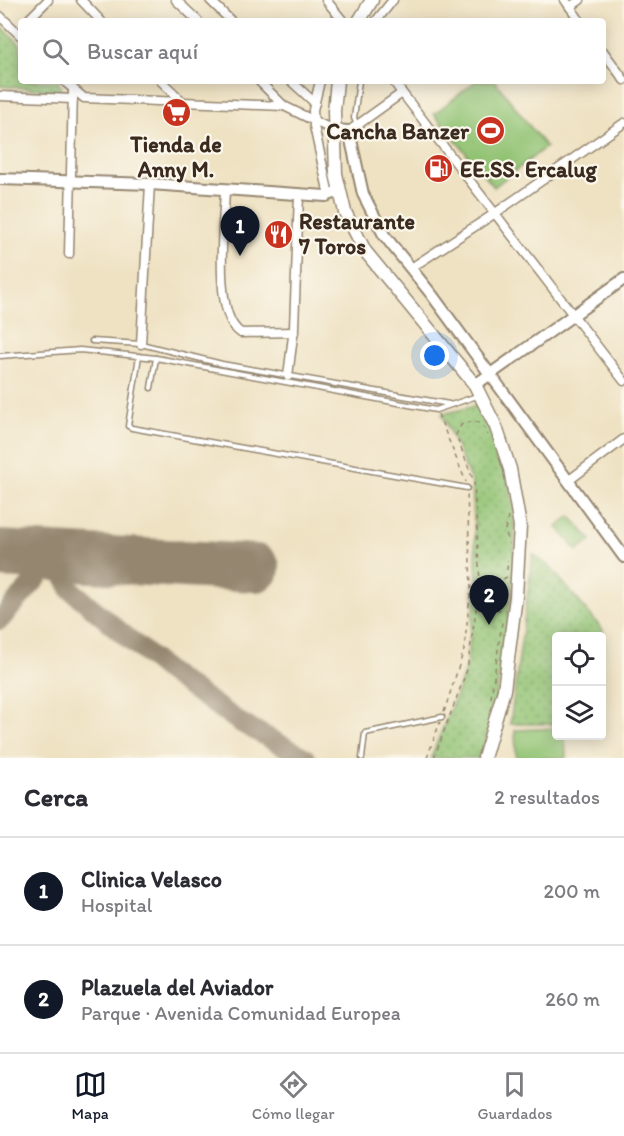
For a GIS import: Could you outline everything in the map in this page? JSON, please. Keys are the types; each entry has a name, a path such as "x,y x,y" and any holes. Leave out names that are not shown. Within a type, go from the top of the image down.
{"main road":[{"path":"361,18 372,0"},
{"path":"337,84 333,130 334,193 365,251 477,390 496,427 516,498 520,526 509,610 504,690 484,758"},
{"path":"333,130 353,128 355,161 369,210 384,235 411,268 624,557"},
{"path":"0,179 150,184 299,195 334,193"},
{"path":"477,390 490,374 624,279"}],"street":[{"path":"30,18 48,0"},
{"path":"81,0 98,18"},
{"path":"176,0 195,18"},
{"path":"210,0 228,18"},
{"path":"326,0 341,18"},
{"path":"378,18 393,0"},
{"path":"578,18 568,4 580,0"},
{"path":"0,16 18,30"},
{"path":"606,55 624,80"},
{"path":"66,84 74,95 69,255"},
{"path":"164,84 182,101"},
{"path":"262,84 285,106 333,130"},
{"path":"294,84 315,103"},
{"path":"319,84 314,120 334,193"},
{"path":"395,84 624,381"},
{"path":"353,128 402,93"},
{"path":"0,96 74,95 84,98 285,106"},
{"path":"411,268 494,214 624,123"},
{"path":"141,345 150,184"},
{"path":"225,190 223,287 229,322 241,333 294,332"},
{"path":"288,376 294,332 299,195"},
{"path":"568,481 624,439"}],"lane":[{"path":"353,128 359,84"},
{"path":"92,341 141,345 288,376 451,405"},
{"path":"0,356 80,350 156,358 436,410 451,405 477,390"},
{"path":"139,356 129,427 467,488"},
{"path":"151,388 156,358"},
{"path":"362,758 364,733 442,717"}],"path":[{"path":"427,758 464,650 471,571 467,488 436,410"},
{"path":"434,758 465,677 477,609 474,482 456,435 461,425 473,421 482,424 489,437"},
{"path":"509,511 505,530 510,547"},
{"path":"478,592 508,577 507,564 510,553"},
{"path":"477,609 509,610 490,706"}],"green space":[{"path":"0,25 18,42 18,84 59,84 62,88 59,91 0,86"},
{"name":"Cancha Banzer","path":"472,84 497,84 546,147 494,187 434,114"},
{"path":"479,405 505,462 514,520 513,580 503,656 489,729 480,758 431,758 466,669 477,582 472,483 442,414"},
{"path":"570,516 591,540 577,551 557,527"},
{"path":"533,554 550,567 603,632 552,632 552,724 510,724"},
{"path":"552,728 552,740 565,740 566,758 516,758 515,730"}],"taxiway":[{"path":"0,620 56,557 70,589 168,672 241,723 306,758"}],"runway":[{"path":"0,554 256,568"}],"place":[{"name":"Tienda de Anny M.","path":"176,112"},
{"name":"Cancha Banzer","path":"490,131"},
{"name":"EE.SS. Ercalug","path":"439,169"},
{"name":"Restaurante 7 Toros","path":"278,234"},
{"name":"Clinica Velasco","path":"240,256"},
{"name":"Plazuela del Aviador","path":"489,625"}]}
